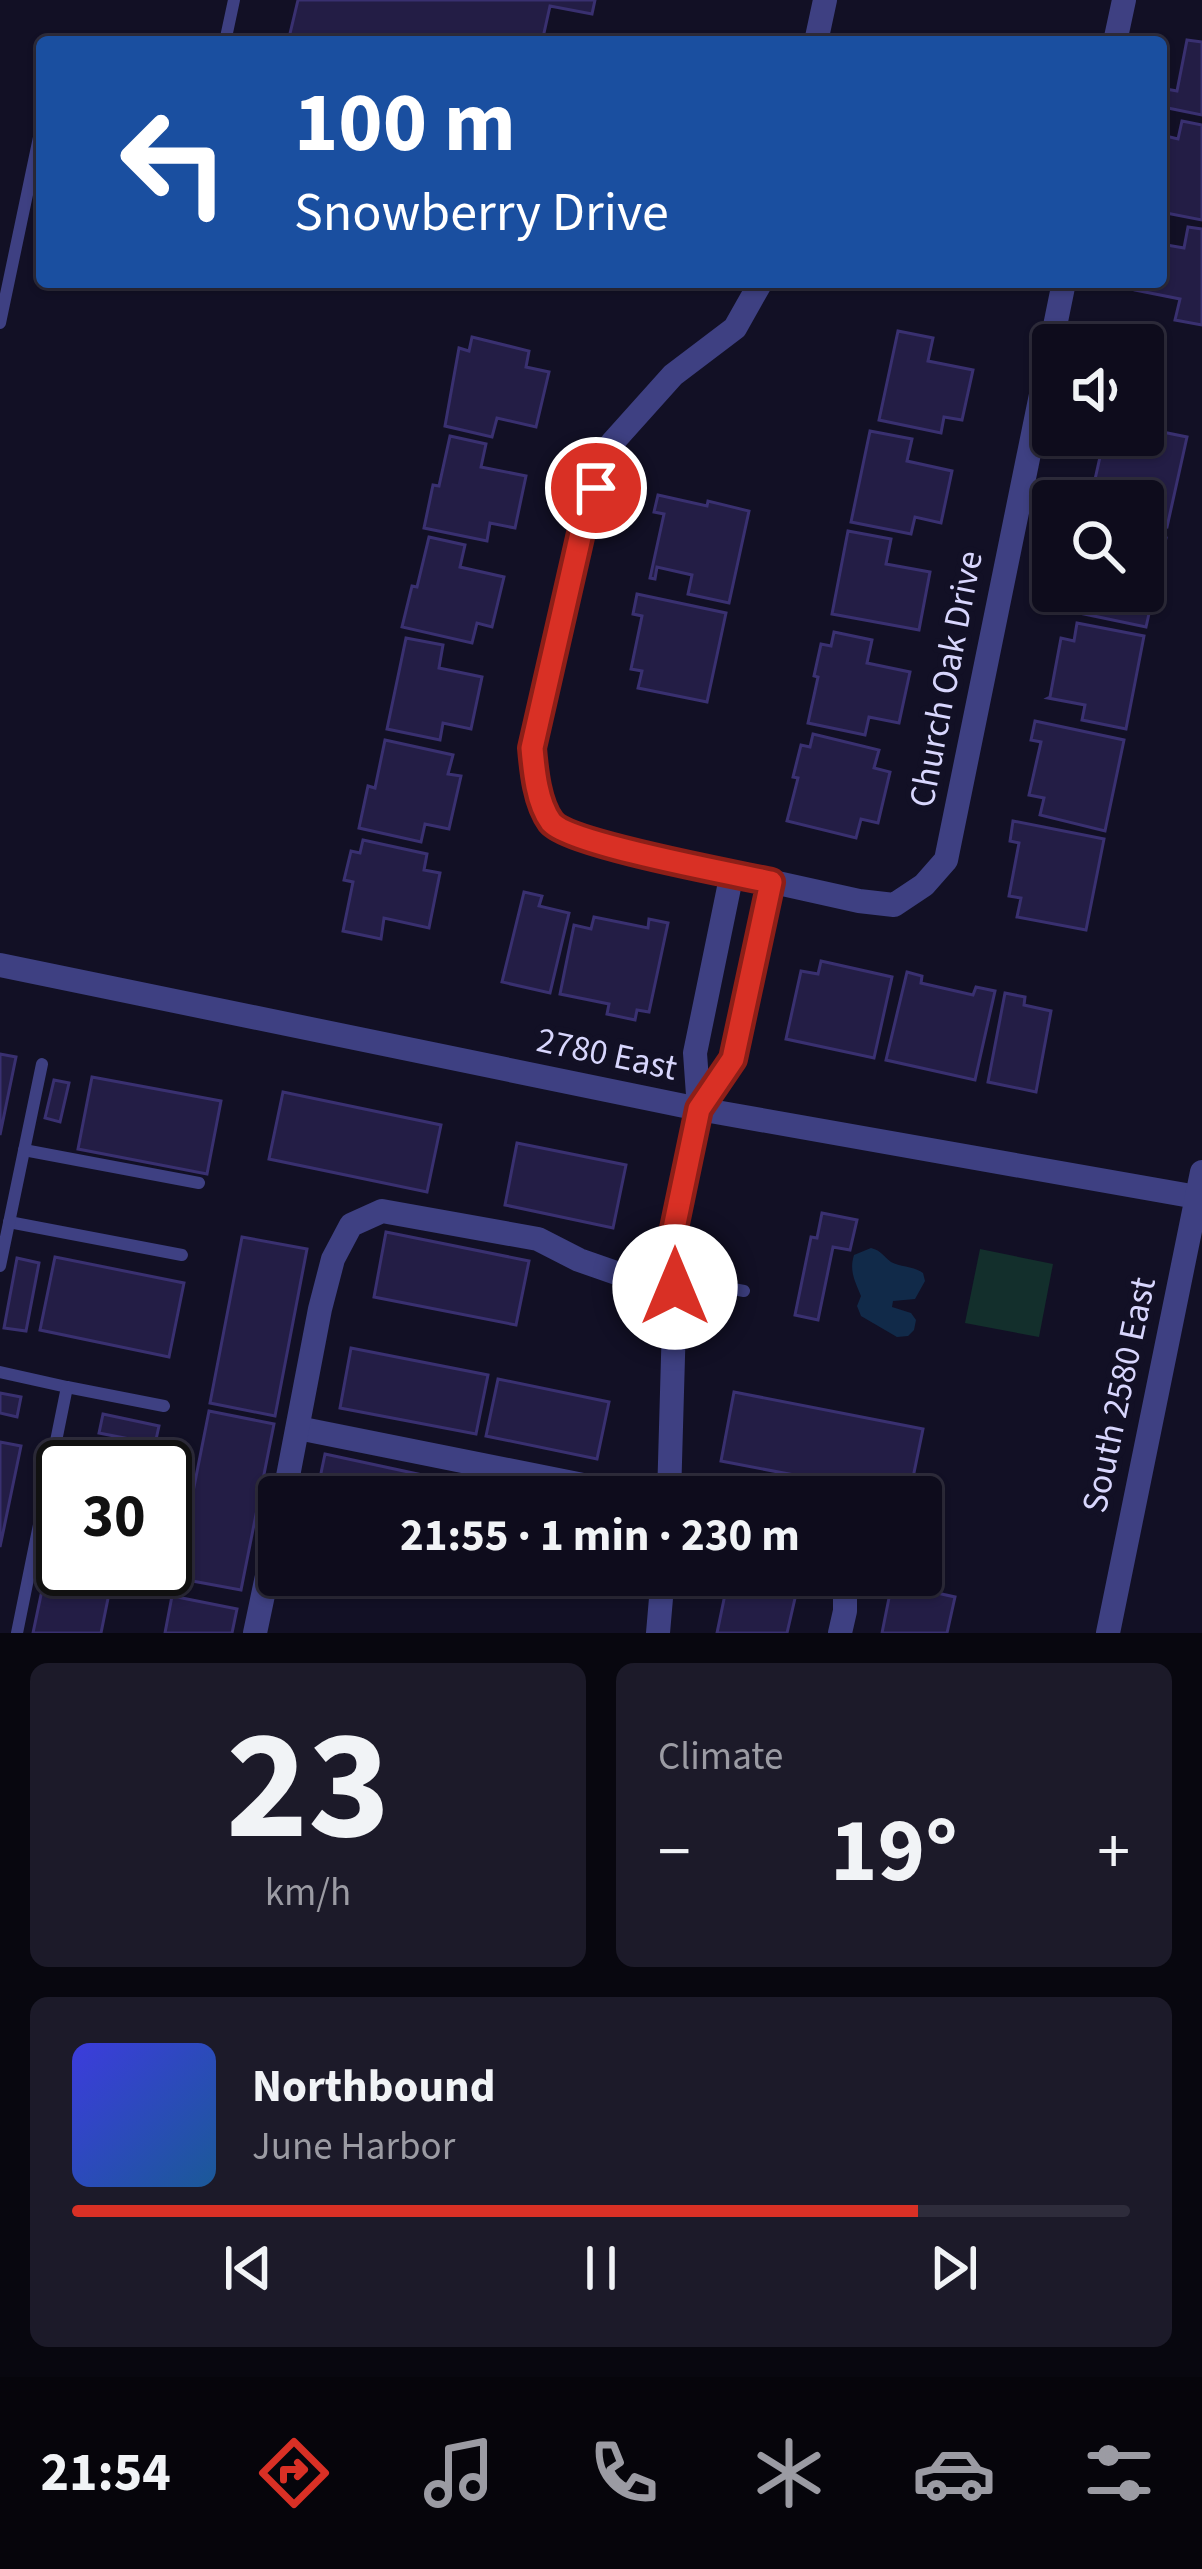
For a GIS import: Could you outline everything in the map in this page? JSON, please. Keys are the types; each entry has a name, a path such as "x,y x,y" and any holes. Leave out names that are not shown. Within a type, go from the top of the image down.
{"street":[{"path":"817,36 825,0"},
{"path":"1116,36 1124,0"},
{"name":"Church Oak Drive","path":"758,288 735,328 674,375 611,443 581,533 532,748 535,783 552,824 583,840 894,905 924,885 946,860 1063,288"},
{"path":"670,1476 672,1238 699,1109 694,1053 732,873"},
{"path":"699,1109 733,1059 771,882"},
{"name":"2780 East","path":"0,965 699,1109 1200,1189"},
{"name":"South 2580 East","path":"1108,1633 1200,1189"},
{"path":"288,1476 320,1309 333,1258 351,1225 382,1211 538,1240 622,1275 675,1287"},
{"path":"298,1428 538,1476"},
{"path":"255,1633 263,1596"},
{"path":"658,1633 661,1596"},
{"path":"840,1633 845,1596"}],"lane":[{"path":"226,36 234,0"},
{"path":"0,323 36,152"},
{"path":"0,1266 42,1064"},
{"path":"24,1150 199,1183"},
{"path":"9,1222 182,1255"},
{"path":"675,1287 706,1284 744,1291"},
{"path":"0,1372 164,1406"},
{"path":"17,1633 68,1387"}],"green space":[{"path":"980,1249 1053,1264 1039,1337 965,1323"}],"water":[{"path":"871,1248 891,1262 923,1273 925,1281 915,1299 893,1301 892,1307 911,1313 916,1320 908,1336 897,1337 861,1316 853,1261 854,1255"}],"building":[{"path":"298,0 595,0 592,14 550,6 543,36 289,36"},
{"path":"1187,40 1202,42 1202,115 1167,108 1167,89 1177,91"},
{"path":"1182,121 1202,125 1202,220 1167,213 1167,136 1178,139"},
{"path":"1188,227 1202,229 1202,325 1175,320 1180,299 1135,290 1167,288 1167,245 1184,248"},
{"path":"898,331 933,338 928,361 973,370 962,420 944,417 941,433 879,420"},
{"path":"472,337 529,351 526,367 549,372 536,427 497,418 492,437 445,426 459,348 469,351"},
{"path":"870,431 912,439 907,461 952,471 941,523 915,517 911,534 851,522"},
{"path":"1164,432 1187,437 1167,527 1164,480 1095,480 1100,456 1164,456"},
{"path":"450,436 486,444 481,467 526,476 515,528 490,523 487,541 424,528"},
{"path":"658,495 749,511 729,603 688,594 692,575 657,567 655,579 650,578 664,514 654,512"},
{"path":"848,531 891,539 886,564 930,572 919,630 832,614"},
{"path":"429,537 465,545 460,567 504,577 492,627 477,623 472,643 402,627"},
{"path":"637,594 726,613 707,702 638,688 642,671 631,669 642,616 633,614"},
{"path":"1075,612 1149,612 1146,627"},
{"path":"1077,623 1144,636 1126,729 1082,720 1085,705 1048,698 1061,638 1074,641"},
{"path":"834,632 872,640 867,663 910,672 899,723 869,717 865,735 808,723 821,644 831,646"},
{"path":"406,638 443,645 439,668 482,677 471,729 443,723 440,740 387,729"},
{"path":"1035,721 1124,740 1105,831 1040,815 1044,798 1029,795 1041,742 1031,740"},
{"path":"813,734 879,750 874,768 890,772 878,823 861,819 856,838 787,821 801,745 810,747"},
{"path":"385,740 453,755 448,774 461,776 449,829 425,824 421,842 359,828 368,786 375,788"},
{"path":"1013,821 1104,839 1086,930 1017,917 1021,898 1009,896 1019,843 1010,841"},
{"path":"363,840 427,854 424,870 440,873 429,928 384,918 381,939 343,931 353,882 344,880 351,851 360,853"},
{"path":"524,892 542,896 539,906 569,913 550,993 502,982"},
{"path":"594,917 648,928 649,919 668,923 649,1012 637,1010 635,1020 607,1014 609,1004 560,994 574,925 591,929"},
{"path":"821,961 892,977 874,1058 786,1039 801,971 818,974"},
{"path":"907,972 922,976 921,983 973,995 976,987 995,991 975,1080 886,1060"},
{"path":"1005,993 1025,997 1024,1005 1051,1011 1036,1092 988,1082"},
{"path":"0,1054 16,1057 0,1135"},
{"path":"92,1077 221,1101 207,1174 78,1149"},
{"path":"54,1080 69,1083 60,1122 45,1118"},
{"path":"283,1092 441,1125 427,1192 269,1159"},
{"path":"517,1143 626,1165 613,1228 505,1205"},
{"path":"822,1213 857,1220 850,1250 833,1247 818,1320 795,1315 811,1237 817,1238"},
{"path":"386,1232 529,1261 516,1325 374,1297"},
{"path":"242,1237 307,1249 275,1416 210,1403"},
{"path":"55,1257 184,1283 169,1357 40,1330"},
{"path":"17,1258 39,1263 26,1331 4,1328"},
{"path":"351,1348 488,1375 476,1434 340,1408"},
{"path":"498,1379 609,1402 597,1459 486,1436"},
{"path":"734,1392 923,1429 913,1476 799,1476 721,1461"},
{"path":"0,1393 21,1397 17,1417 0,1413"},
{"path":"209,1411 274,1424 264,1476 258,1476 258,1504 241,1590 192,1581 192,1497"},
{"path":"103,1414 159,1426 156,1440 99,1433"},
{"path":"0,1442 21,1446 0,1547"},
{"path":"325,1454 427,1476 320,1476"},
{"path":"41,1596 109,1596 101,1633 33,1633"},
{"path":"172,1596 237,1609 232,1633 165,1633"},
{"path":"725,1596 796,1596 787,1633 717,1633"},
{"path":"889,1596 955,1597 947,1633 882,1633"}],"route":[{"path":"596,488 581,533 532,748 535,783 552,824 583,840 771,882 733,1059 699,1109 672,1238 675,1287"}]}
